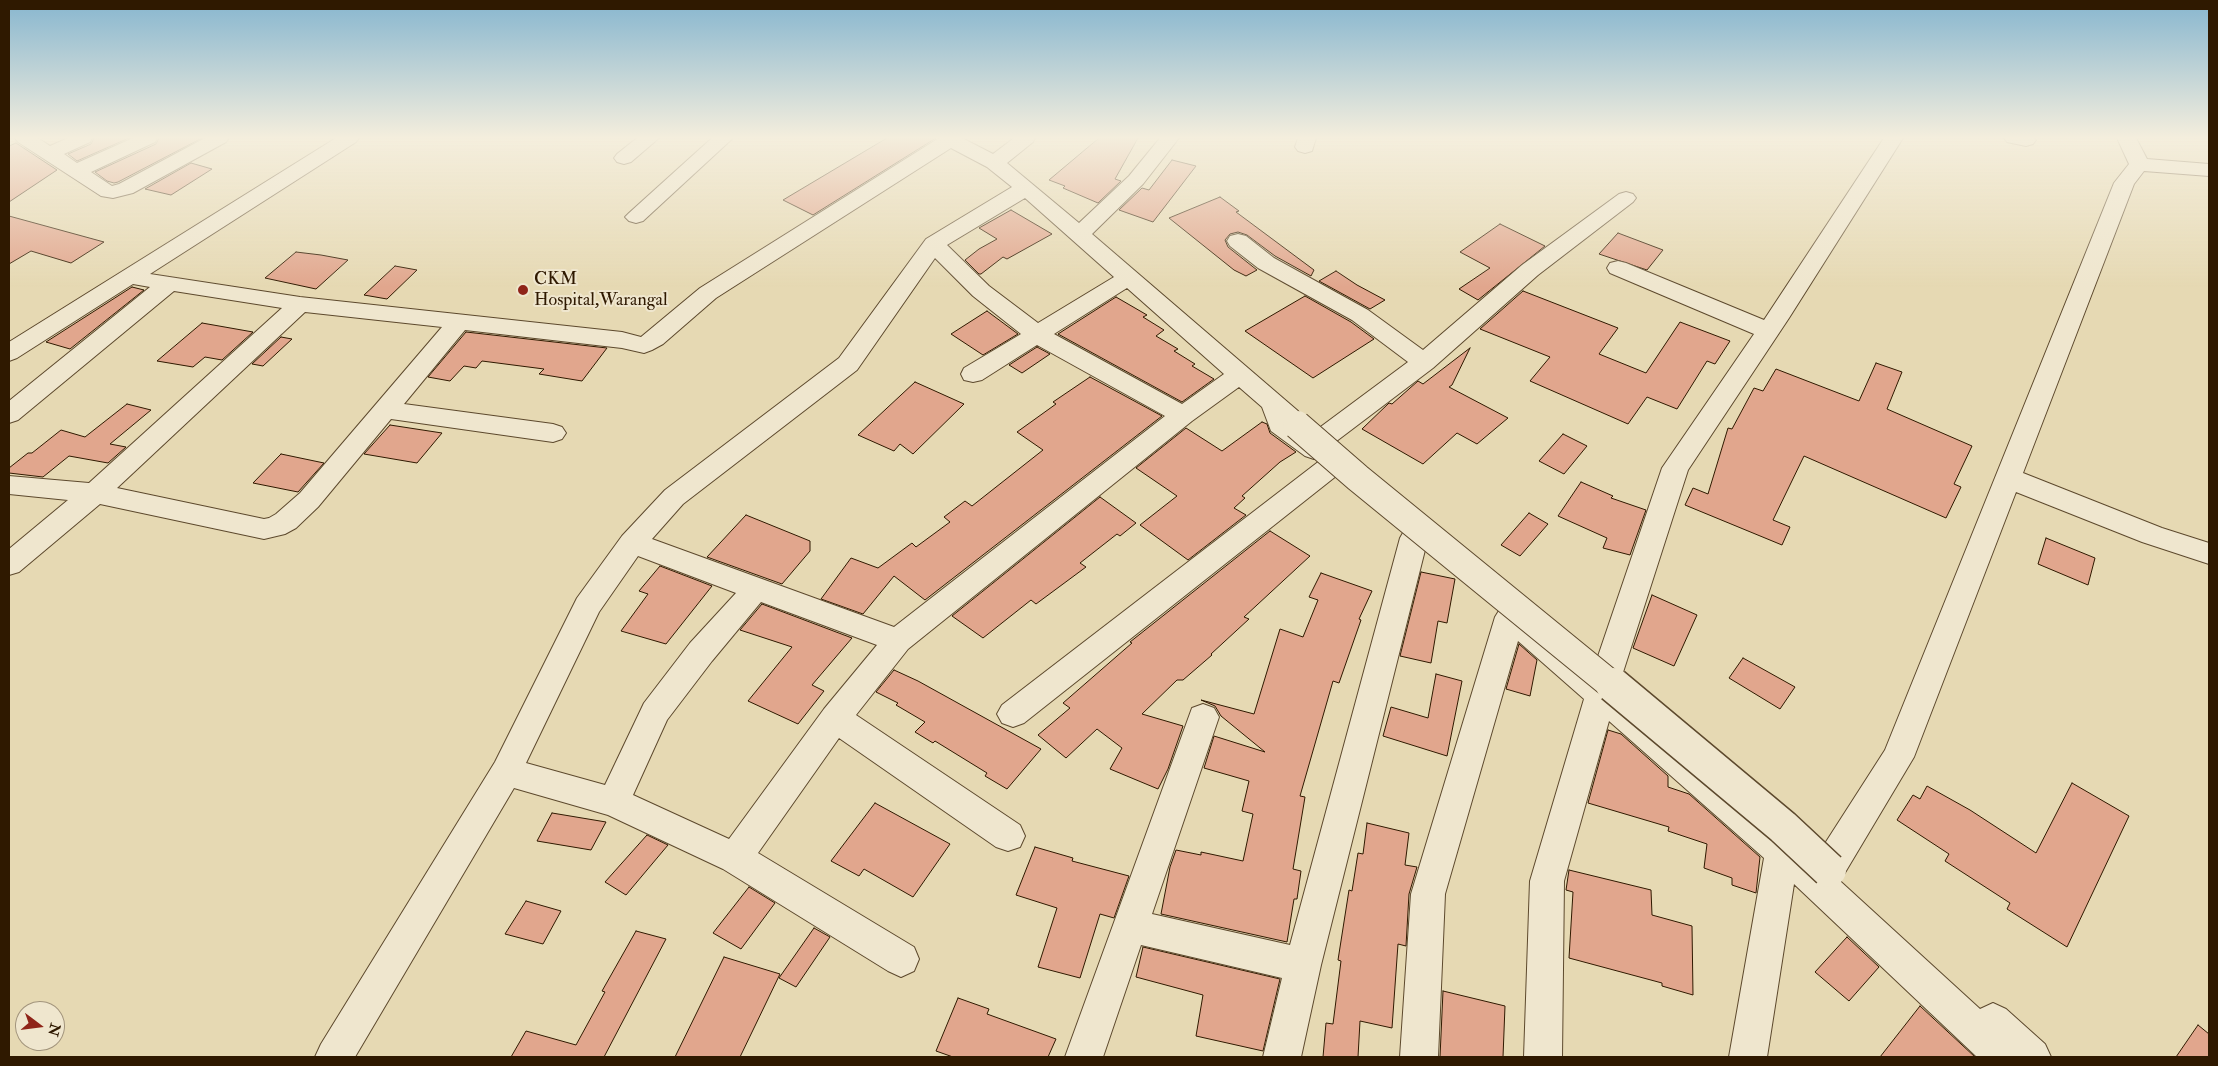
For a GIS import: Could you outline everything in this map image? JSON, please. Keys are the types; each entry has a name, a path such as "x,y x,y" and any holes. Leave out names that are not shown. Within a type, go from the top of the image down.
{"street":[{"path":"102,188 108,192 118,192 126,188"},
{"path":"9,353 271,188"},
{"path":"636,217 668,188"},
{"path":"129,278 300,304 647,344 655,340 708,293 872,188"},
{"path":"334,1057 506,772 587,606 632,542 674,497 848,364 934,244 1026,188 1274,405 1414,538 1510,617 1600,697 1688,769 1782,854 1819,884 2004,1057"},
{"path":"1079,235 1127,188"},
{"path":"1543,1057 1547,881 1600,697 1675,468 1768,331 1861,188"},
{"path":"1819,884 1898,757 2123,188"},
{"path":"1013,714 1315,444 1424,362 1530,270 1626,198"},
{"path":"1238,241 1266,263 1360,315 1424,362"},
{"path":"934,244 980,291 1036,334 1182,415"},
{"path":"1618,268 1768,331"},
{"path":"973,374 1129,277"},
{"path":"9,414 168,284"},
{"path":"9,564 94,493 300,304"},
{"path":"9,485 94,493 264,529 275,527 286,521 309,500 460,321"},
{"path":"735,858 835,718 898,642 1182,415 1239,376"},
{"path":"1274,405 1280,424 1308,444 1315,444 1358,478 1514,603 1783,827 2032,1057"},
{"path":"386,410 554,433"},
{"path":"2008,478 2152,535 2209,554"},
{"path":"1282,1057 1303,965 1414,538"},
{"path":"632,542 755,590 898,642"},
{"path":"614,802 655,712 701,652 755,590"},
{"path":"1419,1057 1428,894 1510,617"},
{"path":"1084,1057 1203,717"},
{"path":"835,718 1008,836"},
{"path":"506,772 614,802 735,858 901,959"},
{"path":"1748,1057 1782,854"},
{"path":"1130,926 1303,965"}],"building":[{"path":"9,188 30,188 9,202"},
{"path":"147,188 182,188 171,195 145,189"},
{"path":"804,188 857,188 813,215 783,200"},
{"path":"1063,188 1114,188 1098,203"},
{"path":"1142,188 1149,190 1151,188 1179,188 1153,222 1119,210"},
{"path":"1220,197 1239,211 1236,212 1314,270 1311,276 1275,256 1247,235 1238,232 1230,234 1225,240 1228,247 1257,270 1246,276 1234,270 1169,218"},
{"path":"1011,210 1052,234 1007,259 1003,257 979,274 965,260 979,249 997,239 979,228"},
{"path":"9,216 104,242 71,263 31,251 9,264"},
{"path":"1500,224 1545,246 1478,300 1459,289 1490,268 1460,252"},
{"path":"1618,233 1663,250 1647,270 1599,254"},
{"path":"296,252 348,260 316,289 265,278"},
{"path":"395,266 417,270 387,299 364,295"},
{"path":"1336,271 1385,300 1370,309 1319,281"},
{"path":"132,287 144,290 70,349 46,342"},
{"path":"1523,291 1618,328 1599,354 1646,373 1680,322 1730,341 1715,364 1707,361 1677,409 1647,397 1628,424 1530,381 1550,357 1480,329"},
{"path":"1305,296 1351,322 1374,339 1313,378 1245,331"},
{"path":"1116,297 1147,315 1143,317 1164,330 1156,336 1178,349 1174,351 1195,364 1192,366 1214,379 1182,402 1058,334"},
{"path":"987,311 1018,334 983,355 951,334"},
{"path":"202,323 253,332 222,360 205,357 193,367 157,361"},
{"path":"466,332 607,348 582,381 539,374 544,369 482,361 476,368 464,366 450,381 428,377"},
{"path":"281,337 292,339 263,366 252,364"},
{"path":"1037,347 1050,354 1022,373 1009,365"},
{"path":"1470,348 1452,385 1449,387 1508,418 1477,444 1457,433 1423,464 1362,429 1389,403 1392,404 1418,381 1423,384"},
{"path":"1876,363 1902,372 1887,409 1972,446 1954,484 1961,487 1946,518 1804,456 1773,520 1790,527 1782,545 1685,505 1693,488 1708,494 1728,428 1732,429 1754,388 1763,391 1776,369 1859,401"},
{"path":"1090,377 1162,416 925,600 894,576 863,614 821,599 851,558 878,568 912,543 916,547 950,522 944,517 965,501 972,506 1043,450 1017,432 1056,404 1053,402"},
{"path":"915,382 964,404 913,454 900,444 894,451 858,435"},
{"path":"127,404 151,410 110,444 126,447 108,463 69,456 43,477 9,473 9,468 61,430 85,437"},
{"path":"1262,422 1267,424 1270,433 1296,452 1280,462 1242,496 1245,498 1234,508 1246,515 1188,560 1140,525 1177,496 1136,468 1186,428 1222,451"},
{"path":"390,425 442,433 417,463 364,454"},
{"path":"1563,434 1587,446 1564,474 1539,461"},
{"path":"281,454 324,463 298,492 253,483"},
{"path":"1581,482 1613,496 1611,498 1646,510 1630,555 1603,548 1607,538 1558,516"},
{"path":"1100,497 1136,523 1120,536 1117,534 1080,563 1086,567 1036,604 1031,600 983,638 952,616"},
{"path":"1529,513 1548,524 1520,556 1501,545"},
{"path":"746,515 810,541 810,551 782,584 707,557"},
{"path":"1270,531 1310,556 1244,617 1249,619 1212,655 1183,680 1177,680 1142,714 1183,726 1168,769 1158,789 1110,769 1122,748 1097,729 1066,758 1038,735 1070,708 1063,703 1132,643 1130,642"},
{"path":"2046,538 2095,558 2088,585 2038,564"},
{"path":"660,566 712,586 666,644 621,631 648,594 639,591"},
{"path":"1421,572 1455,579 1447,623 1438,621 1431,663 1400,656"},
{"path":"1321,573 1372,591 1359,619 1361,620 1339,683 1333,681 1300,796 1305,797 1293,869 1301,871 1287,942 1161,914 1170,867 1176,850 1201,855 1201,852 1243,861 1253,814 1242,811 1249,781 1204,768 1214,736 1265,752 1221,716 1215,706 1201,700 1254,714 1280,629 1303,637 1318,600 1309,597"},
{"path":"1652,595 1697,615 1674,666 1633,648"},
{"path":"762,604 852,638 812,685 824,691 798,724 748,701 792,647 740,630"},
{"path":"1519,644 1537,660 1530,696 1506,689"},
{"path":"1743,658 1795,687 1780,709 1729,678"},
{"path":"894,670 918,681 1041,749 1007,789 985,776 987,773 935,741 933,743 915,732 925,722 896,705 898,703 876,692"},
{"path":"1436,674 1462,681 1447,756 1383,736 1391,707 1428,718"},
{"path":"1608,730 1621,734 1668,776 1668,787 1689,794 1760,857 1756,893 1732,885 1732,878 1704,868 1707,844 1668,831 1669,827 1588,803"},
{"path":"2072,783 2129,816 2067,947 2007,909 2010,903 1945,861 1949,854 1897,820 1913,795 1920,799 1927,786 1970,810 2036,853"},
{"path":"875,803 950,844 913,897 864,869 859,876 831,861"},
{"path":"552,813 606,822 591,850 537,841"},
{"path":"1367,823 1409,833 1405,865 1417,867 1409,894 1406,946 1398,944 1392,1028 1360,1021 1358,1057 1323,1057 1326,1023 1333,1024 1341,961 1338,960 1349,890 1352,891 1358,853 1363,854"},
{"path":"647,835 668,845 626,895 605,882"},
{"path":"1035,847 1073,858 1072,861 1129,876 1114,918 1100,914 1080,978 1038,967 1057,908 1016,895"},
{"path":"1569,870 1651,890 1652,915 1692,926 1693,995 1662,986 1662,983 1569,958 1573,892 1566,890"},
{"path":"749,887 775,903 741,949 713,933"},
{"path":"526,901 561,911 543,944 505,934"},
{"path":"814,928 830,937 796,987 779,978"},
{"path":"636,931 666,939 604,1057 511,1057 526,1031 576,1045 605,992 602,991"},
{"path":"1847,937 1879,967 1849,1001 1815,972"},
{"path":"1143,947 1280,979 1263,1051 1196,1036 1203,995 1136,977"},
{"path":"724,957 780,974 740,1057 675,1057"},
{"path":"1443,991 1505,1006 1503,1057 1440,1057"},
{"path":"958,998 989,1009 987,1014 1056,1039 1048,1057 953,1057 936,1051"},
{"path":"1920,1006 1975,1057 1880,1057"},
{"path":"2198,1025 2209,1034 2209,1057 2176,1057"}],"place":[{"name":"CKM Hospital,Warangal","path":"523,290"}]}
